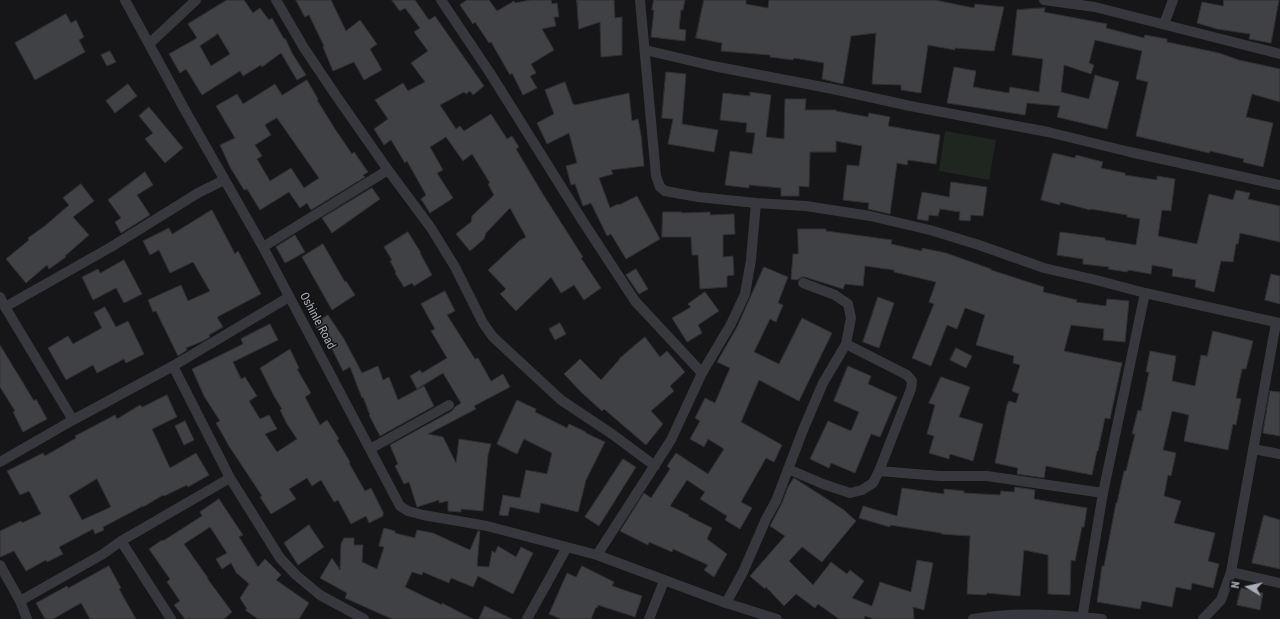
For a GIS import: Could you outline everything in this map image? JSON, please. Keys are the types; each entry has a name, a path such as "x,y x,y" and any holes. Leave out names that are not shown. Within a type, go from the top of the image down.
{"street":[{"name":"Oshinle Road","path":"125,0 186,112 263,247 400,506 408,511 423,515 487,526 597,555 664,581 777,619"},
{"path":"149,44 196,0"},
{"path":"276,0 304,48 388,170 431,228 455,267 483,323 492,337 561,400 612,434 655,466"},
{"path":"441,0 490,73 582,220 635,301 702,373"},
{"path":"640,0 656,176 660,187 665,191 756,203 806,206 878,218 930,230 1044,268 1145,293 1278,323 1231,572 1221,600 1212,615 1203,619"},
{"path":"1044,0 1095,6 1280,54"},
{"path":"1164,24 1173,0"},
{"path":"645,50 713,66 1048,132 1130,152 1280,185"},
{"path":"263,247 388,170"},
{"path":"5,307 111,247 198,193 224,180"},
{"path":"597,555 671,440 702,373 745,294 751,260 756,203"},
{"path":"726,603 776,501 823,383 846,344 852,318 848,304 835,295 802,283"},
{"path":"1082,618 1103,493 1145,293"},
{"path":"0,297 73,420"},
{"path":"0,462 73,420 173,366 289,297"},
{"path":"788,468 823,484 850,493 862,490 873,482 912,389 912,381 907,375 846,344"},
{"path":"173,366 230,478 280,558 296,575 320,595 364,619"},
{"path":"370,449 449,406"},
{"path":"1253,449 1280,454"},
{"path":"878,471 940,476 987,476 1103,493"},
{"path":"20,601 103,554 122,541 230,478"},
{"path":"122,541 171,619"},
{"path":"527,619 567,547"},
{"path":"0,565 20,601 27,619"},
{"path":"1231,572 1280,583"},
{"path":"649,619 664,581"},
{"path":"973,619 989,616 1046,614 1102,619"}],"shaded area":[{"path":"945,131 996,140 989,180 939,171"}],"building":[{"path":"227,0 244,0 253,13 260,8 269,20 272,18 306,75 297,80 281,53 262,67 261,65 243,76 240,71 202,95 186,69 180,73 169,54 197,38 188,24","holes":["218,34 230,54 211,66 200,46"]},
{"path":"296,0 331,0 346,31 360,20 377,44 370,49 382,70 364,80 354,62 333,71 323,47 324,46 309,15 305,17"},
{"path":"392,0 415,0 429,20 435,16 484,86 473,95 470,91 466,94 464,92 440,105 456,129 460,126 464,131 491,114 507,139 512,136 519,147 516,149 583,257 581,258 601,288 584,300 574,285 561,293 551,277 516,311 500,294 506,289 488,270 519,241 526,237 510,208 486,233 484,239 470,251 456,234 471,222 472,216 494,195 488,184 490,183 472,154 463,161 446,137 430,147 443,170 437,173 453,198 430,213 421,199 426,195 407,161 405,163 391,140 384,145 374,129 388,119 375,100 403,83 408,91 425,82 411,63 428,51 414,32 420,28 405,8 400,11"},
{"path":"467,0 489,0 497,11 514,1 515,3 530,0 551,0 552,4 557,3 559,17 554,17 556,26 542,29 554,50 531,64 536,73 530,76 537,88 523,95 512,73 510,75 491,42 489,43 475,22 473,24 460,5"},
{"path":"577,0 614,0 615,18 622,17 622,55 601,57 600,22 579,29"},
{"path":"654,0 685,0 683,10 681,10 679,29 686,30 685,41 651,37"},
{"path":"704,0 746,0 746,4 768,8 769,0 935,0 974,8 975,4 1004,7 994,51 955,48 955,50 928,45 921,93 901,90 901,85 872,84 876,33 851,36 843,84 822,79 824,63 794,58 793,60 770,57 770,55 721,51 722,43 696,38"},
{"path":"1224,0 1279,0 1271,43 1249,39 1250,34 1217,29 1197,23 1202,2 1223,6"},
{"path":"1045,8 1044,12 1107,24 1106,28 1144,38 1145,35 1167,39 1167,42 1219,53 1239,60 1280,69 1280,102 1252,94 1246,117 1273,123 1263,167 1243,162 1244,159 1210,151 1209,153 1136,136 1148,82 1136,79 1142,51 1095,40 1089,63 1094,65 1091,74 1064,65 1061,92 1089,99 1095,75 1119,82 1107,129 1057,117 1060,106 1027,103 1025,115 947,103 954,67 976,71 973,87 1009,93 1010,87 1039,92 1043,59 1012,55 1017,10"},
{"path":"66,14 71,23 76,20 84,37 79,40 85,52 35,80 15,43"},
{"path":"110,51 116,62 107,66 101,55"},
{"path":"666,72 686,74 682,124 718,130 714,152 668,144 673,119 662,118"},
{"path":"307,80 318,99 317,100 335,129 352,154 354,152 368,172 363,175 365,177 311,210 307,203 300,208 289,192 260,210 247,189 244,190 230,167 220,145 235,138 216,106 237,94 243,104 275,84 282,95","holes":["277,118 319,178 304,188 291,168 270,181 257,159 262,156 255,145 271,135 265,125"]},
{"path":"565,82 573,104 575,105 629,93 632,121 638,119 644,166 611,170 613,174 599,178 610,208 637,196 660,239 626,259 611,234 607,236 591,203 583,206 575,184 571,185 566,166 577,163 569,133 547,144 537,123 554,114 545,90"},
{"path":"128,84 137,96 115,113 106,101"},
{"path":"750,92 771,95 766,137 784,139 785,99 806,99 805,110 836,110 868,117 869,113 890,117 888,126 940,135 936,164 908,160 907,165 897,163 890,214 868,209 869,203 843,200 847,165 859,166 862,146 836,141 836,152 810,152 809,187 799,186 799,196 781,196 781,188 749,185 749,188 725,185 730,151 752,154 755,133 746,132 747,123 720,120 723,93 750,96"},
{"path":"149,107 183,148 165,163 145,139 153,133 139,116"},
{"path":"1053,153 1075,158 1076,155 1103,162 1101,168 1125,173 1125,175 1157,180 1157,176 1175,179 1171,211 1162,210 1158,236 1197,244 1209,194 1233,200 1236,190 1250,193 1248,199 1280,206 1280,242 1240,233 1238,244 1236,244 1233,262 1221,261 1214,292 1195,287 1196,280 1172,276 1173,269 1152,265 1151,274 1128,270 1127,272 1108,269 1109,267 1083,264 1083,259 1057,255 1060,232 1105,238 1105,240 1136,245 1140,219 1127,217 1127,215 1090,210 1060,202 1060,205 1041,200"},
{"path":"145,172 153,185 137,195 150,215 121,233 115,222 121,218 108,200"},
{"path":"951,182 987,187 983,216 971,215 970,221 959,220 960,212 940,209 938,216 929,215 928,221 917,219 922,192 949,197"},
{"path":"81,184 94,201 73,217 89,235 65,256 66,257 49,269 47,265 26,283 6,259 29,240 28,238 69,205 63,198"},
{"path":"372,188 380,199 332,233 322,218"},
{"path":"212,210 235,254 238,251 261,294 217,317 223,327 209,335 210,337 203,341 186,348 187,350 178,356 156,311 153,312 148,300 181,285 188,301 210,291 193,262 170,273 159,250 150,255 143,241 169,228 172,234"},
{"path":"663,212 710,212 710,215 734,214 735,234 723,235 723,257 733,256 734,275 727,276 727,287 700,289 698,255 692,255 691,237 662,237"},
{"path":"798,229 826,229 826,231 892,240 891,244 922,251 922,248 946,253 991,270 1044,287 1043,292 1077,300 1076,302 1106,306 1107,299 1129,301 1125,342 1103,340 1104,329 1071,325 1064,351 1122,363 1110,419 1105,418 1092,475 1046,466 1044,478 1017,474 1018,468 995,463 1007,405 1009,401 1016,403 1019,394 1012,391 1020,365 1013,363 1014,356 976,345 985,315 965,308 957,329 947,325 931,366 912,358 934,304 929,302 936,282 894,272 894,270 865,266 863,286 845,284 843,289 805,277 797,280 791,279 793,254 798,254"},
{"path":"408,232 432,275 414,286 412,283 404,287 395,273 396,272 390,261 392,260 384,247"},
{"path":"295,235 305,252 285,263 276,247"},
{"path":"323,244 345,282 346,281 355,295 332,310 302,257"},
{"path":"124,260 142,294 124,303 116,288 93,300 82,277 98,269 100,273"},
{"path":"764,267 788,277 778,303 783,305 776,322 770,319 754,352 779,364 802,318 832,333 799,401 759,380 741,422 782,445 774,462 766,458 741,502 752,508 740,529 725,520 727,516 700,499 705,492 687,480 670,506 712,528 707,539 727,554 714,577 704,570 708,565 673,549 672,552 649,542 648,545 620,531 644,493 651,498 670,469 667,466 676,453 708,474 724,449 708,439 704,447 690,439 700,421 695,418 705,398 715,403 730,368 717,362 737,327"},
{"path":"636,269 648,289 639,294 626,275"},
{"path":"1271,274 1280,276 1280,304 1265,300"},
{"path":"445,291 455,311 447,315 475,359 478,358 491,381 503,374 510,387 474,406 476,409 428,434 443,437 456,463 459,439 491,444 488,455 483,511 461,509 461,512 448,511 448,501 439,503 439,500 417,507 409,482 404,484 395,466 398,464 390,445 452,411 461,403 443,373 417,389 410,376 420,370 422,373 447,358 431,331 435,329 421,304"},
{"path":"705,292 719,311 698,325 702,333 687,342 672,318 691,307 688,304"},
{"path":"878,297 894,303 879,348 863,342"},
{"path":"105,307 116,327 128,321 144,354 126,363 124,359 97,373 93,365 66,380 48,348 68,336 73,344 102,328 94,313"},
{"path":"328,315 344,339 362,373 378,366 383,380 389,377 398,400 424,386 434,406 380,436 369,415 350,367 343,371 324,333 321,335 314,324"},
{"path":"560,323 566,334 555,340 549,329"},
{"path":"270,324 278,340 233,362 241,379 245,377 257,396 249,401 260,419 269,415 277,429 265,434 277,452 297,439 287,424 280,410 282,409 260,368 290,349 299,368 297,369 311,393 305,397 320,425 327,420 339,439 337,440 365,491 371,488 383,512 383,516 369,523 366,516 351,524 338,500 334,502 321,480 312,486 307,478 289,489 296,499 271,514 260,497 262,496 229,446 216,423 220,421 204,396 192,369 243,344 241,339"},
{"path":"1213,331 1253,341 1246,369 1242,369 1236,398 1241,399 1236,425 1233,424 1228,450 1184,441 1189,415 1172,411 1163,450 1176,453 1171,476 1168,475 1164,496 1181,501 1174,523 1215,533 1208,561 1219,564 1213,588 1192,583 1191,590 1176,587 1172,607 1142,601 1140,609 1097,602 1102,566 1104,566 1116,503 1135,434 1132,434 1138,410 1141,411 1149,372 1146,372 1150,351 1176,356 1172,381 1195,386 1201,355 1207,356"},
{"path":"645,337 660,357 667,351 685,372 670,386 674,391 651,411 663,424 646,445 604,409 602,411 564,374 580,359 601,380 619,359"},
{"path":"0,345 34,401 36,399 47,419 23,432 13,412 15,411 0,387"},
{"path":"956,348 972,356 966,368 950,360"},
{"path":"848,366 871,376 868,384 897,397 880,437 871,434 855,473 831,463 829,468 810,459 828,421 851,431 859,412 834,401"},
{"path":"941,377 970,387 959,417 983,424 973,461 950,454 949,459 929,453 934,436 927,434 935,405 929,403"},
{"path":"1270,391 1280,392 1280,436 1263,433"},
{"path":"167,395 177,417 152,429 170,468 196,453 209,475 188,487 187,485 164,496 163,495 103,527 104,530 95,534 93,529 59,547 63,554 47,562 46,560 26,571 14,551 0,557 0,531 41,514 29,491 20,495 7,471 43,453 45,456 76,438 75,436 115,415 117,419 140,405 142,407","holes":["97,479 111,507 82,520 69,496"]},
{"path":"517,400 536,409 535,412 567,428 569,424 605,442 586,480 578,512 541,503 539,513 510,507 508,516 499,515 503,495 520,498 526,470 547,474 552,453 524,439 517,454 497,444"},
{"path":"185,421 194,440 184,445 175,426"},
{"path":"623,459 636,467 599,526 585,517"},
{"path":"794,478 844,510 856,521 822,562 802,547 789,561 813,585 831,562 847,574 850,570 864,581 852,598 872,606 880,582 911,592 917,560 933,563 924,610 913,607 914,619 874,619 865,616 864,619 839,619 818,604 815,608 796,594 784,606 766,587 765,589 750,576 785,536 770,526 782,503 788,487"},
{"path":"1015,487 1035,490 1034,499 1087,508 1084,527 1082,527 1075,561 1071,560 1070,595 1048,594 1048,555 1024,550 1020,596 987,593 986,595 967,594 970,536 941,534 890,525 890,527 859,518 863,506 897,516 902,488 944,494 944,489 964,491 964,493 1000,495 1001,491 1014,492"},
{"path":"219,499 243,535 239,537 258,567 265,559 281,575 276,580 309,603 299,619 258,619 245,610 247,609 240,598 249,584 237,574 231,563 222,569 216,559 227,553 210,527 184,544 232,612 224,619 185,619 174,605 180,601 167,582 170,579 149,549 202,516 200,512"},
{"path":"1264,515 1280,520 1280,569 1252,563"},
{"path":"309,525 324,547 298,565 284,543"},
{"path":"384,528 395,531 395,533 415,538 417,530 433,533 470,550 478,531 480,531 477,566 489,567 492,551 495,553 498,546 516,557 521,547 533,553 513,594 478,576 473,587 451,578 449,583 423,572 422,575 412,572 405,587 442,605 442,603 473,619 392,619 345,598 347,593 320,578 332,558 340,570 341,544 344,538 354,538 354,545 363,545 362,562 377,569 384,547 379,546"},
{"path":"109,566 121,588 119,589 136,619 90,619 81,603 53,619 45,619 36,603"},
{"path":"582,566 614,582 612,586 642,596 635,617 598,605 591,619 561,619 549,614 567,573 576,577"},
{"path":"1241,588 1263,593 1260,610 1237,605"},
{"path":"485,606 512,619 479,619"}]}
